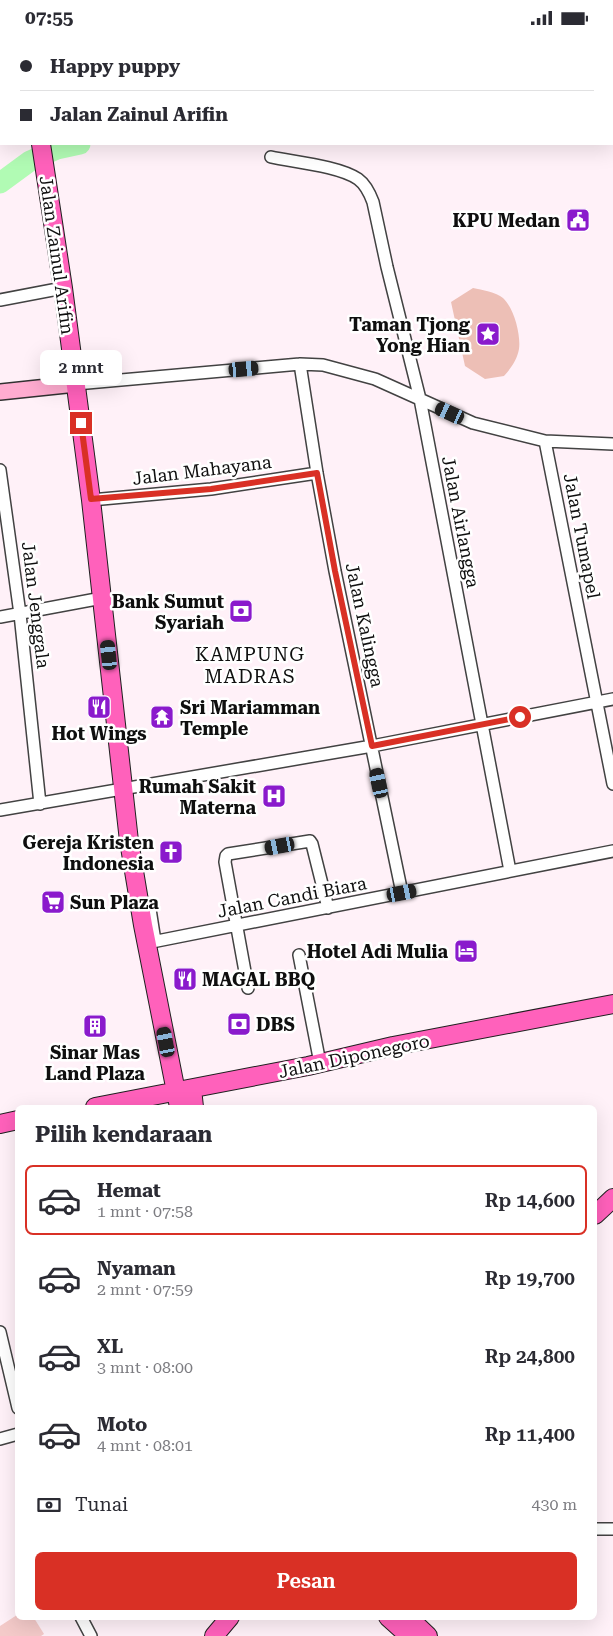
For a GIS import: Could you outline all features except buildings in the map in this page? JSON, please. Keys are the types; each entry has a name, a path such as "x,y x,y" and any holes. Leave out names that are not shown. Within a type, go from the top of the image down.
{"main road":[{"name":"Jalan Zainul Arifin","path":"41,145 63,288 91,499 129,841 139,901 151,942 182,1096 192,1105"},
{"name":"Jalan Diponegoro","path":"111,1105 182,1096 393,1046 613,1004"},
{"path":"0,1124 15,1121"},
{"path":"597,1213 613,1198"},
{"path":"214,1636 227,1620"},
{"path":"391,1620 409,1636"},
{"path":"411,1620 428,1636"}],"street":[{"name":"Jalan Airlangga","path":"271,157 330,168 356,178 363,184 373,202 420,399 510,871"},
{"path":"0,301 63,288"},
{"path":"0,392 300,364 322,365 375,379 473,423 545,441 613,445"},
{"name":"Jalan Kalingga","path":"300,364 335,571 402,893"},
{"name":"Jalan Tumapel","path":"545,441 613,784"},
{"name":"Jalan Jenggala","path":"0,470 20,614 40,804"},
{"name":"Jalan Mahayana","path":"91,499 211,489 317,473"},
{"path":"0,617 102,598"},
{"path":"0,810 372,746 613,699"},
{"path":"248,988 225,862 226,856 228,854 310,841 328,907"},
{"name":"Jalan Candi Biara","path":"151,942 613,851"},
{"path":"299,955 320,1063"},
{"path":"0,1332 15,1395"},
{"path":"0,1439 15,1435"},
{"path":"597,1529 613,1529"},
{"path":"83,1620 92,1636"}],"shaded area":[{"name":"Taman Tjong Yong Hian","path":"473,288 489,291 503,298 507,302 516,322 519,349 517,357 504,376 485,379 465,366 451,302"},
{"path":"15,1616 15,1620 35,1620 44,1634 41,1636 0,1636 0,1626"}],"waterway":[{"path":"0,183 30,161 57,149 75,145"}],"place":[{"name":"KPU Medan","path":"578,220"},
{"name":"Taman Tjong Yong Hian","path":"488,334"},
{"name":"Bank Sumut Syariah","path":"241,611"},
{"name":"Hot Wings","path":"99,707"},
{"name":"Sri Mariamman Temple","path":"162,717"},
{"name":"Rumah Sakit Materna","path":"274,796"},
{"name":"Gereja Kristen Indonesia","path":"171,852"},
{"name":"Sun Plaza","path":"53,902"},
{"name":"Hotel Adi Mulia","path":"466,951"},
{"name":"MAGAL BBQ","path":"185,979"},
{"name":"DBS","path":"239,1024"},
{"name":"Sinar Mas Land Plaza","path":"95,1026"}],"district":[{"name":"KAMPUNG MADRAS","path":"250,665"}],"route":[{"path":"81,423 91,499 211,489 317,473 335,571 372,746 520,717"}]}
